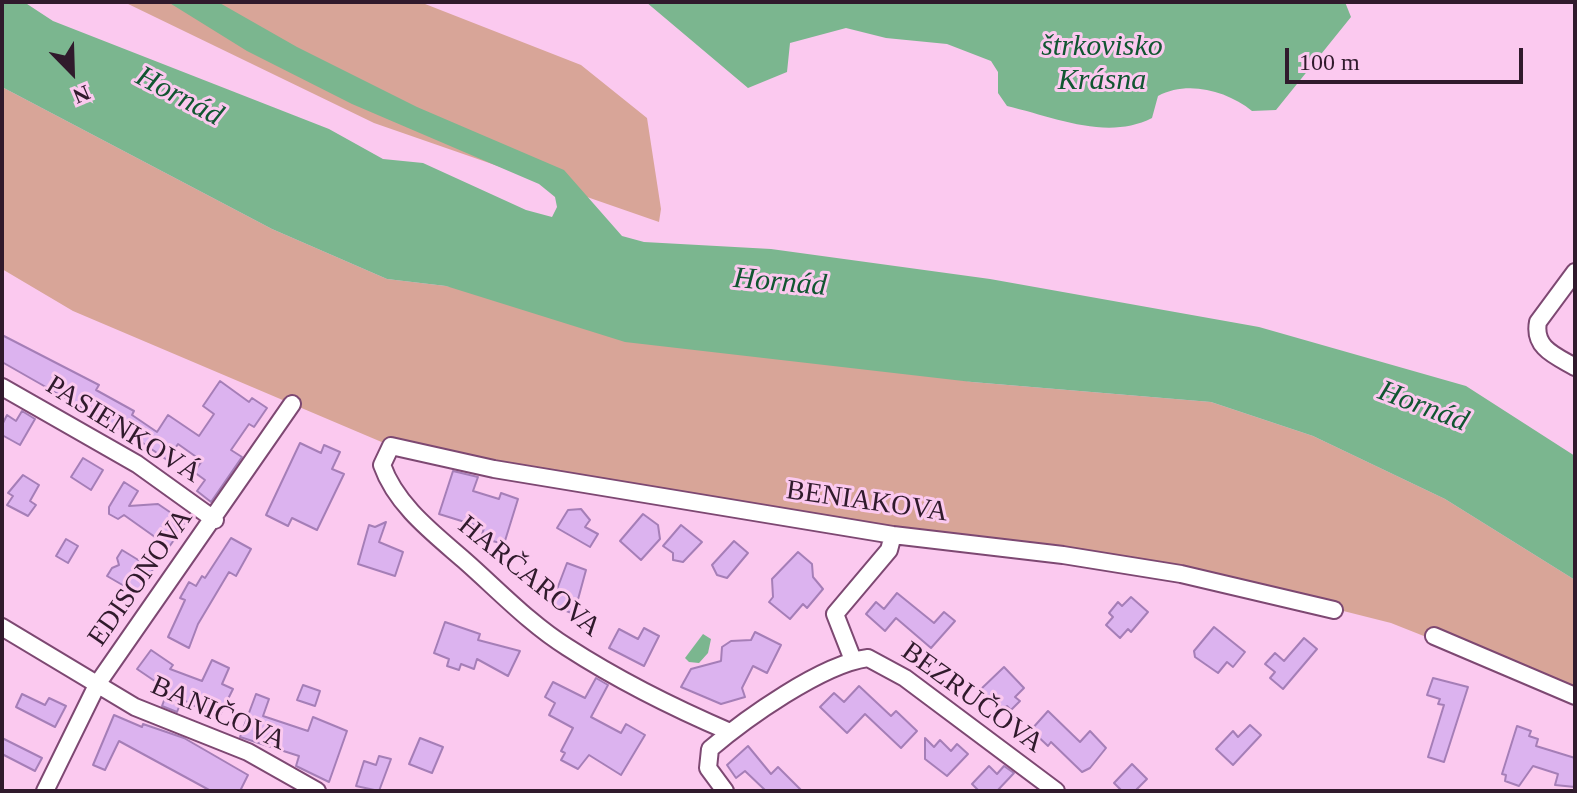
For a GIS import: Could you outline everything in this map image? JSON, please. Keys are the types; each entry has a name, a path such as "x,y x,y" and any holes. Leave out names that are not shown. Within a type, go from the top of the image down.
{"street":[{"path":"1575,272 1538,322 1537,330 1544,348 1575,367"},
{"name":"PASIENKOVÁ","path":"2,387 137,464 215,520"},
{"name":"EDISONOVA","path":"45,791 98,683 215,520 292,404"},
{"name":"BENIAKOVA","path":"391,446 494,469 893,535 1063,555 1181,574 1334,610"},
{"name":"HARČAROVA","path":"391,446 382,465 390,486 425,526 508,599 565,646 668,704 730,732"},
{"name":"BEZRUČOVA","path":"853,660 835,614 889,550 893,535"},
{"name":"BANIČOVA","path":"2,627 163,720 248,752 317,791"},
{"path":"1434,636 1575,696"},
{"name":"BEZRUČOVA","path":"725,791 713,779 707,757 710,749 730,732 816,677 853,660 868,658 905,678 1056,791"}],"shaded area":[{"path":"124,2 420,2 581,65 647,118 661,209 659,222 374,123"},
{"path":"2,87 272,229 387,279 446,286 972,382 1211,402 1313,436 1445,499 1575,580 1575,696 1391,623 1264,591 391,446 73,311 2,269"}],"water":[{"name":"Hornád","path":"2,2 24,2 53,21 329,129 383,159 423,163 526,210 552,217 557,207 555,197 539,184 352,104 247,51 168,2 218,2 297,47 417,107 564,170 622,236 644,242 771,249 990,279 1259,327 1466,386 1575,456 1575,580 1445,499 1313,436 1211,402 972,382 625,342 446,286 387,279 272,229 2,87"},
{"name":"štrkovisko Krásna","path":"646,2 1345,2 1351,17 1276,110 1252,111 1219,93 1182,89 1158,96 1152,118 1135,125 1099,127 1007,106 998,93 998,72 991,61 947,44 886,38 846,28 790,43 787,72 748,88"},
{"path":"703,634 711,639 708,653 699,663 689,662 685,658"}],"building":[{"path":"2,335 99,385 96,390 134,411 132,415 157,432 168,415 199,436 214,414 203,406 220,381 249,402 252,398 267,408 254,427 249,424 231,450 242,457 211,502 197,491 205,480 194,472 202,461 178,444 167,460 137,439 2,362"},
{"path":"22,411 35,419 20,445 2,435 2,425 7,415 16,421"},
{"path":"300,443 321,453 324,445 340,452 332,469 344,474 317,530 292,518 288,526 266,515"},
{"path":"83,458 103,470 91,490 71,477"},
{"path":"453,471 478,477 473,491 499,499 501,493 518,499 504,544 481,538 484,528 439,514"},
{"path":"23,475 39,485 30,501 36,505 28,516 7,505 13,496 8,493"},
{"path":"124,482 138,491 129,506 158,504 186,523 169,547 124,515 118,519 109,514 109,507"},
{"path":"581,509 590,520 585,527 598,534 590,547 557,528 568,510"},
{"path":"643,514 658,525 660,539 641,560 620,541"},
{"path":"386,522 379,542 403,552 395,576 358,564 369,525 375,527"},
{"path":"681,525 702,542 683,562 673,560 673,553 663,546"},
{"path":"231,538 251,549 236,576 229,572 198,624 189,648 168,637 185,600 180,598 189,582 196,586 202,576 205,578"},
{"path":"66,539 78,546 68,563 56,556"},
{"path":"734,541 748,553 727,578 717,575 712,565"},
{"path":"122,550 153,569 138,594 107,576 112,568 119,565 117,558"},
{"path":"798,552 812,564 813,577 823,589 807,608 803,604 790,619 769,602 773,597 772,579"},
{"path":"567,563 586,570 574,614 551,605"},
{"path":"897,593 934,623 944,612 955,621 931,648 896,618 885,631 866,614 876,602 884,609"},
{"path":"1131,597 1148,612 1131,632 1128,629 1120,638 1106,625 1113,617 1109,613 1118,602 1122,606"},
{"path":"445,622 480,634 478,640 520,651 508,676 477,659 474,669 461,664 459,670 447,666 449,659 434,653"},
{"path":"1214,627 1245,652 1233,667 1227,662 1218,673 1195,657 1194,651"},
{"path":"644,628 659,636 644,666 609,648 619,629 638,639"},
{"path":"755,632 781,645 767,673 753,666 742,688 745,697 721,704 681,687 691,669 721,661 722,647 731,641 751,640"},
{"path":"1304,638 1317,649 1283,689 1270,678 1275,672 1265,664 1275,653 1284,661"},
{"path":"151,650 173,665 170,669 202,681 212,660 229,668 222,684 233,689 218,719 182,699 177,712 162,706 168,690 137,669"},
{"path":"1004,667 1024,688 1015,697 1020,701 1011,710 1007,706 1003,709 993,699 990,702 980,690"},
{"path":"596,678 608,685 591,717 621,733 626,724 645,735 621,775 589,755 578,769 561,760 565,753 561,751 573,728 549,715 555,703 545,697 553,682 585,698"},
{"path":"1433,678 1468,687 1444,762 1428,757 1444,705 1438,704 1440,699 1427,695"},
{"path":"303,685 320,691 315,706 297,700"},
{"path":"859,686 891,716 896,711 917,731 901,748 865,714 847,733 820,707 834,693 844,702"},
{"path":"22,694 45,705 49,698 66,706 55,727 16,707"},
{"path":"256,694 269,699 263,716 308,731 313,717 347,731 329,782 296,766 299,756 240,737"},
{"path":"1048,711 1080,742 1090,731 1106,748 1090,768 1082,772 1051,742 1048,746 1031,730"},
{"path":"114,715 142,727 143,724 184,738 248,775 240,791 211,791 119,741 105,770 93,765"},
{"path":"1250,725 1261,735 1233,765 1216,749 1233,731 1238,737"},
{"path":"1517,726 1531,731 1529,736 1538,739 1536,746 1575,758 1575,787 1555,785 1558,774 1533,766 1519,786 1505,781 1506,775 1502,774"},
{"path":"2,738 42,758 35,771 2,754"},
{"path":"420,738 443,747 432,773 409,764"},
{"path":"925,738 934,747 940,740 951,751 957,744 968,754 947,776 925,759"},
{"path":"748,746 771,774 778,767 802,791 766,791 745,771 736,778 727,765"},
{"path":"379,756 391,759 379,791 356,786 364,761 376,765"},
{"path":"1132,764 1147,779 1135,791 1122,791 1114,783"},
{"path":"989,766 997,774 1004,766 1014,773 997,791 979,791 972,784"}]}
